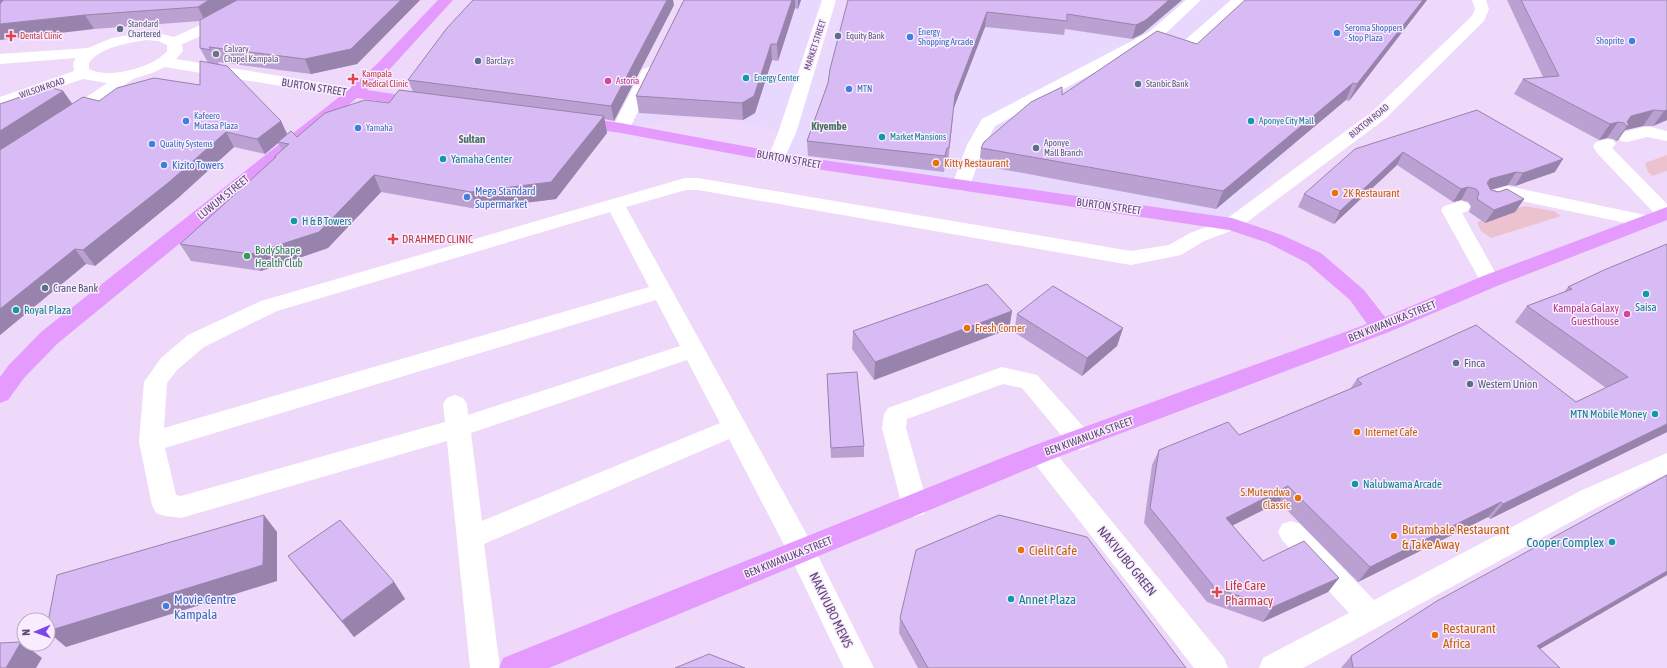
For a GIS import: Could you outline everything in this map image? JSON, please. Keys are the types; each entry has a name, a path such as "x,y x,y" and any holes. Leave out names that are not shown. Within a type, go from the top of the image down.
{"main road":[{"name":"LUWUM STREET","path":"0,394 16,372 50,338 354,93 383,67 446,0"},
{"name":"BURTON STREET","path":"354,93 440,104"},
{"name":"BURTON STREET","path":"562,120 621,128 777,157 1232,224 1275,239 1314,258 1357,295 1381,327"},
{"name":"BEN KIWANUKA STREET","path":"514,668 802,552 1041,453 1080,440 1381,327 1490,281 1659,216"}],"street":[{"path":"0,59 92,52 117,41 146,36 163,37 174,42 198,32 232,14 251,0"},
{"name":"MARKET STREET","path":"777,157 787,133 829,0"},
{"path":"961,185 976,145 988,123 1154,35 1194,0"},
{"path":"1154,35 1188,46 1239,0"},
{"name":"BUXTON ROAD","path":"457,416 181,507 165,505 151,442 156,382 169,364 196,341 269,306 685,184 698,184 1131,258 1174,250 1197,237 1232,224 1379,115 1479,18 1482,9 1478,0"},
{"path":"92,52 81,64 80,69 84,73 101,78 127,76 163,62 175,51 176,46 174,42"},
{"path":"621,128 657,57"},
{"name":"BURTON STREET","path":"163,62 354,93"},
{"name":"WILSON ROAD","path":"0,102 84,73"},
{"path":"59,124 127,76"},
{"path":"1628,137 1648,131 1667,136"},
{"path":"1607,144 1602,146 1603,149 1659,216"},
{"path":"1490,197 1508,192 1659,216"},
{"name":"NAKIVUBO MEWS","path":"615,204 802,552 859,668"},
{"path":"1461,207 1452,210 1490,281"},
{"path":"151,442 661,291"},
{"path":"485,668 457,416 693,350"},
{"path":"914,506 894,428 896,414 1002,375 1029,381 1080,440"},
{"path":"471,538 734,427"},
{"name":"NAKIVUBO GREEN","path":"1041,453 1213,668"},
{"path":"1274,668 1589,499 1667,464"},
{"path":"1291,532 1371,616"}],"shaded area":[{"path":"0,0 1667,0 1667,668 0,668"},
{"path":"685,0 827,0 786,133 708,114 621,128"},
{"path":"848,0 1409,0 1232,224 777,157"},
{"path":"1667,155 1667,171 1652,176 1648,172 1645,163"},
{"path":"1524,206 1554,211 1561,216 1491,238 1481,231 1477,222"}],"building":[{"path":"3,0 209,0 198,7 85,15 0,24 0,4"},
{"path":"237,0 401,0 351,49 305,59 209,47 211,50 200,48 200,20"},
{"path":"473,0 667,0 611,106 408,80 447,28"},
{"path":"684,0 792,0 777,44 771,44 754,96 742,103 636,96"},
{"path":"848,0 1169,0 1146,20 1136,25 1067,14 1067,21 987,12 955,95 949,148 947,148 945,156 807,141 828,83 830,69"},
{"path":"1245,0 1423,0 1357,84 1353,83 1223,191 981,148 984,142 1031,102 1062,87 1062,95 1157,31 1197,44"},
{"path":"1521,0 1667,0 1667,110 1654,110 1631,116 1627,122 1629,125 1627,126 1624,123 1618,122 1610,124 1523,79 1559,76"},
{"path":"200,61 227,66 281,121 257,139 226,132 168,183 83,250 75,249 0,309 0,150 83,97 99,101 117,88 154,78 200,85"},
{"path":"49,87 63,91 0,131 0,104"},
{"path":"399,90 604,116 551,182 471,192 374,175 319,232 251,254 180,244 289,144 278,142 291,131 297,137 325,113 365,100 389,103"},
{"path":"1477,110 1563,159 1523,173 1516,172 1490,179 1487,183 1491,190 1498,192 1507,189 1524,199 1494,210 1477,199 1479,193 1476,189 1468,187 1461,189 1403,152 1340,211 1304,194 1355,149"},
{"path":"1667,244 1667,424 1503,504 1501,502 1370,567 1288,486 1226,518 1263,561 1304,541 1339,578 1273,607 1215,588 1150,508 1159,450 1228,422 1239,435 1362,384 1357,379 1476,325 1576,402 1628,377 1527,306 1572,289 1568,287 1604,270"},
{"path":"987,284 1012,311 875,362 853,331"},
{"path":"1053,286 1123,328 1087,358 1017,314"},
{"path":"857,372 864,446 831,448 827,374"},
{"name":"Cooper Complex","path":"1667,475 1667,571 1537,646 1560,668 1353,668 1351,656 1437,601"},
{"path":"264,515 263,565 56,629 56,612 50,612 57,575"},
{"name":"Annet Plaza","path":"999,515 1087,537 1186,668 928,668 900,618 916,550"},
{"path":"340,520 394,582 342,621 288,556"},
{"path":"16,642 16,651 6,668 0,668 0,643"},
{"path":"709,654 745,668 675,668"}],"place":[{"name":"Standard Chartered","path":"120,29"},
{"name":"Seroma Shoppers - Stop Plaza","path":"1337,33"},
{"name":"Dental Clinic","path":"11,36"},
{"name":"Equity Bank","path":"838,36"},
{"name":"Energy Shopping Arcade","path":"910,37"},
{"name":"Shoprite","path":"1632,41"},
{"name":"Calvary Chapel Kampala","path":"216,54"},
{"name":"Barclays","path":"478,61"},
{"name":"Energy Center","path":"746,78"},
{"name":"Kampala Medical Clinic","path":"353,79"},
{"name":"Astoria","path":"608,81"},
{"name":"Stanbic Bank","path":"1138,84"},
{"name":"MTN","path":"849,89"},
{"name":"Kafeero Mutasa Plaza","path":"186,121"},
{"name":"Aponye City Mall","path":"1251,121"},
{"name":"Yamaha","path":"358,128"},
{"name":"Market Mansions","path":"882,137"},
{"name":"Quality Systems","path":"152,144"},
{"name":"Aponye Mall Branch","path":"1036,148"},
{"name":"Yamaha Center","path":"443,159"},
{"name":"Kitty Restaurant","path":"936,163"},
{"name":"Kizito Towers","path":"164,165"},
{"name":"2K Restaurant","path":"1335,193"},
{"name":"Mega Standard Supermarket","path":"467,197"},
{"name":"H & B Towers","path":"294,221"},
{"name":"DR AHMED CLINIC","path":"393,239"},
{"name":"BodyShape Health Club","path":"247,256"},
{"name":"Crane Bank","path":"45,288"},
{"name":"Saisa","path":"1646,294"},
{"name":"Royal Plaza","path":"16,310"},
{"name":"Kampala Galaxy Guesthouse","path":"1627,314"},
{"name":"Fresh Corner","path":"967,328"},
{"name":"Finca","path":"1456,363"},
{"name":"Western Union","path":"1470,384"},
{"name":"MTN Mobile Money","path":"1655,414"},
{"name":"Internet Cafe","path":"1357,432"},
{"name":"Nalubwama Arcade","path":"1355,484"},
{"name":"S.Mutendwa Classic","path":"1298,498"},
{"name":"Butambale Restaurant & Take Away","path":"1394,536"},
{"name":"Cooper Complex","path":"1612,542"},
{"name":"Cielit Cafe","path":"1021,550"},
{"name":"Life Care Pharmacy","path":"1217,592"},
{"name":"Annet Plaza","path":"1011,599"},
{"name":"Movie Centre Kampala","path":"166,606"},
{"name":"Restaurant Africa","path":"1435,635"}],"district":[{"name":"Kiyembe","path":"829,126"},
{"name":"Sultan","path":"472,139"}]}
